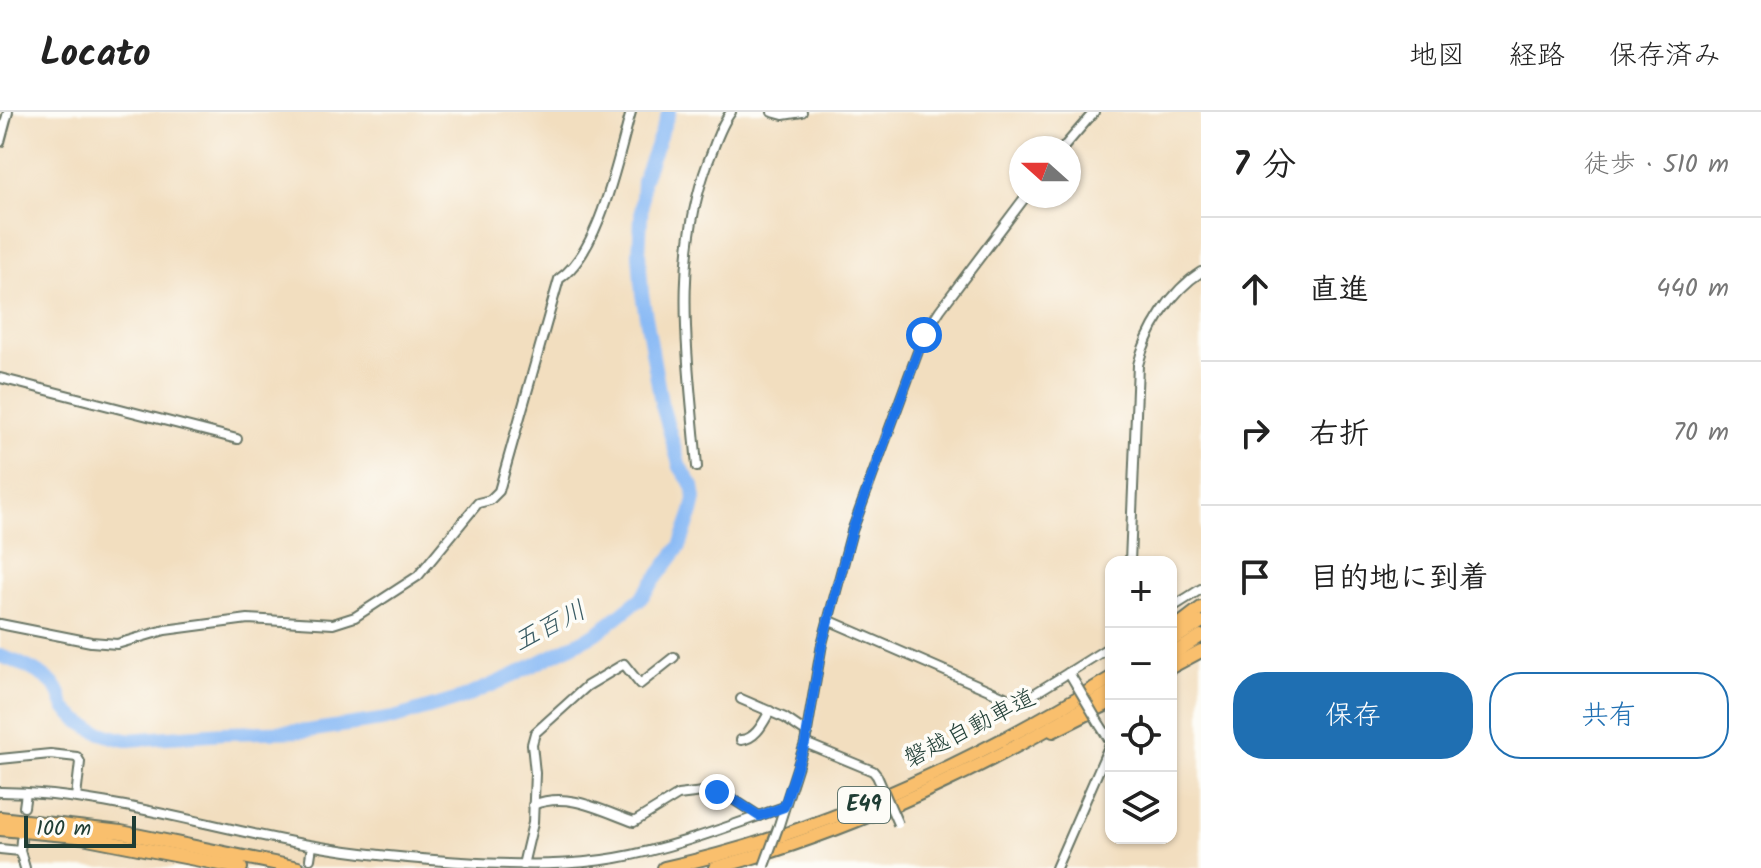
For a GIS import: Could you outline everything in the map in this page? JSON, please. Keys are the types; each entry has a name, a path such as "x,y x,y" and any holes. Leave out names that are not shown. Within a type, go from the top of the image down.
{"highway":[{"path":"1175,628 1201,608"},
{"path":"1177,637 1201,622"},
{"path":"1177,651 1201,636"},
{"path":"1177,664 1201,651"},
{"name":"磐越自動車道","path":"664,868 783,836 843,814 936,773 1105,680"},
{"name":"磐越自動車道","path":"715,868 757,857 907,799 1105,695"},
{"path":"1002,751 1072,724 1105,705"},
{"path":"0,818 121,832 298,868"},
{"path":"0,829 77,836 241,868"}],"street":[{"path":"1,138 8,112"},
{"path":"0,624 91,642 117,644 165,630 248,619 333,624 355,617 418,576 478,503 490,500 499,491 559,279 572,267 599,222 631,112"},
{"path":"697,467 685,303 689,227 720,130 731,112"},
{"path":"772,112 783,115 802,112"},
{"path":"1073,136 1094,112"},
{"path":"764,867 806,738 828,620 852,531 924,335 1017,208"},
{"path":"1130,556 1138,365 1145,343 1171,300 1183,284 1201,272"},
{"path":"0,378 237,439"},
{"path":"1177,604 1201,589"},
{"path":"828,620 1014,701 1024,700 1069,675 1105,650"},
{"path":"523,865 532,830 535,773 532,744 535,733 592,682 624,664 640,684 674,657"},
{"path":"1056,868 1111,742 1069,675"},
{"path":"741,699 770,711 806,738 873,771 898,826"},
{"path":"741,740 747,740 756,733 770,711"},
{"path":"0,759 50,754 77,757 80,762 76,797"},
{"path":"533,805 546,800 568,799 634,822 678,795 711,791 725,794 759,816"},
{"path":"0,792 76,797 312,846 442,861 523,865 561,865 627,856 662,848 784,807"},
{"path":"24,807 26,793"},
{"path":"21,840 20,851 25,868"},
{"path":"310,859 312,846"},
{"path":"0,849 20,851"}],"waterway":[{"name":"五百川","path":"0,656 22,664 50,681 57,688 64,706 79,721 118,738 307,731 394,718 462,698 597,633 641,598 680,546 695,499 693,486 680,467 661,402 642,294 639,254 643,181 669,112"}],"route":[{"path":"717,792 759,816 784,807 805,743 822,644 852,531 924,335"}]}
